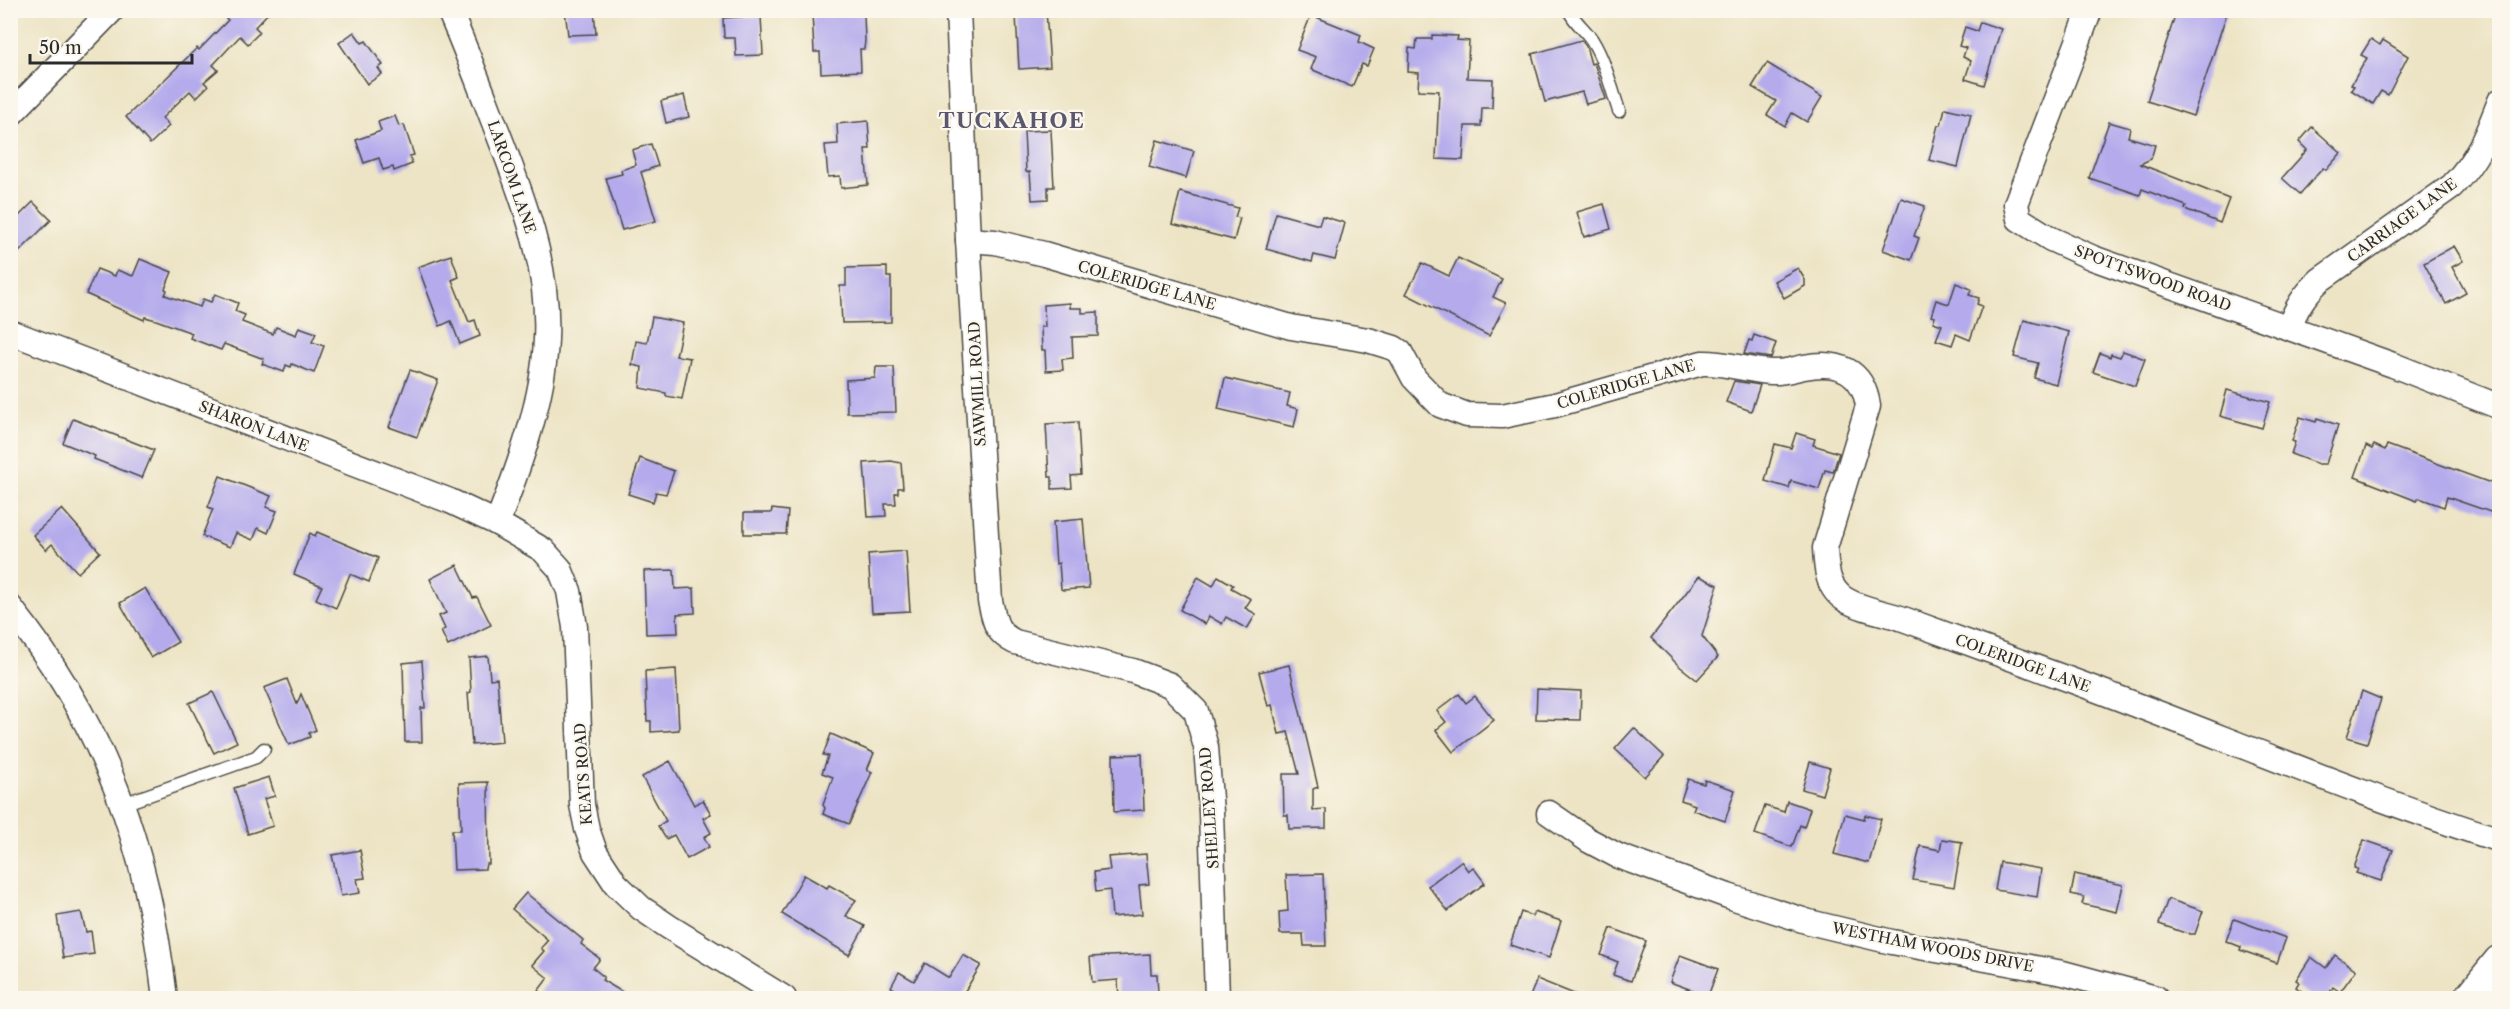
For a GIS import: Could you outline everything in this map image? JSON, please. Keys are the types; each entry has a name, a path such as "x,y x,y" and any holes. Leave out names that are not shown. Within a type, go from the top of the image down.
{"street":[{"path":"10,115 112,10"},
{"name":"LARCOM LANE","path":"449,10 522,196 541,268 545,304 544,366 530,426 497,523"},
{"name":"SAWMILL ROAD","path":"958,10 968,240 990,601 995,624 1002,636 1015,642 1118,666"},
{"name":"SPOTTSWOOD ROAD","path":"2090,10 2016,204 2019,219 2050,239 2092,258 2289,328 2499,407"},
{"name":"CARRIAGE LANE","path":"2289,328 2305,294 2320,280 2452,186 2469,168 2484,144 2499,101"},
{"name":"COLERIDGE LANE","path":"968,240 995,242 1044,254 1291,327 1368,340 1394,348 1400,352 1414,378 1440,405 1467,416 1502,416 1555,405 1702,363 1721,362 1779,372 1819,365 1841,367 1862,383 1866,391 1868,406 1825,548 1826,567 1831,584 1847,601 2124,700 2443,822 2499,840"},
{"name":"SHARON LANE","path":"10,332 450,501 497,523"},
{"name":"KEATS ROAD","path":"497,523 543,550 560,569 569,591 575,627 582,805 586,829 601,863 616,884 641,908 783,999"},
{"path":"10,607 43,648 73,698 101,752 123,804 133,832 152,911 165,999"},
{"name":"SHELLEY ROAD","path":"1118,666 1170,685 1189,702 1200,723 1206,747 1211,812 1217,999"},
{"name":"WESTHAM WOODS DRIVE","path":"1549,813 1588,840 1618,856 1728,896 1809,922 1892,942 2063,973 2156,999"},
{"path":"2471,999 2499,965"}],"lane":[{"path":"1569,10 1571,17 1591,38 1602,59 1619,111"},
{"path":"123,804 256,757 264,749"}],"building":[{"path":"217,10 271,10 255,27 260,32 248,44 240,36 213,65 218,70 204,82 208,86 196,98 190,91 162,118 169,126 150,144 126,117 228,20"},
{"path":"565,10 594,10 596,34 568,35"},
{"path":"1018,10 1046,10 1050,67 1019,69 1016,15 1019,15"},
{"path":"2177,10 2228,10 2193,116 2147,101"},
{"path":"836,11 836,15 864,14 865,41 864,49 860,49 861,71 821,73 820,52 814,52 812,12"},
{"path":"1311,15 1361,35 1359,42 1374,49 1367,66 1362,64 1352,87 1311,69 1316,57 1297,50"},
{"path":"761,16 763,55 736,56 735,38 724,38 723,18"},
{"path":"1980,22 2001,29 1984,85 1965,79 1971,61 1963,57 1966,48 1959,46 1965,27 1977,31"},
{"path":"354,32 362,43 366,41 383,65 378,68 382,74 367,84 339,43"},
{"path":"1432,35 1458,36 1457,40 1469,41 1467,78 1493,79 1492,108 1482,108 1481,126 1465,126 1463,160 1436,159 1439,91 1418,90 1419,73 1408,72 1409,48 1416,49 1417,39 1432,39"},
{"path":"2371,39 2380,45 2383,40 2408,56 2388,95 2381,91 2373,104 2351,90 2354,86 2351,85 2367,58 2361,55"},
{"path":"1581,40 1586,46 1591,64 1594,63 1606,99 1586,104 1582,92 1545,102 1532,54"},
{"path":"1767,63 1822,97 1807,122 1792,113 1785,126 1767,115 1776,101 1752,87"},
{"path":"684,95 689,117 666,123 661,101"},
{"path":"1945,108 1971,114 1958,167 1929,160"},
{"path":"395,116 399,126 404,125 414,155 410,156 412,164 394,171 393,167 383,170 379,158 364,163 356,140 381,131 378,122"},
{"path":"868,121 870,149 865,149 868,185 841,188 840,176 828,177 825,145 838,144 837,124"},
{"path":"2109,122 2130,128 2128,137 2155,145 2151,159 2140,164 2229,199 2220,223 2185,209 2186,206 2142,189 2140,195 2089,178"},
{"path":"2312,127 2341,153 2326,170 2323,168 2300,194 2282,178 2307,150 2299,142"},
{"path":"1051,130 1054,187 1048,187 1048,199 1032,200 1030,172 1026,172 1024,131"},
{"path":"1157,140 1194,151 1186,178 1149,167"},
{"path":"651,144 658,166 641,172 656,221 622,230 606,178 622,174 621,170 636,165 632,150"},
{"path":"1180,192 1238,208 1235,217 1240,218 1234,240 1172,224"},
{"path":"1901,198 1925,206 1914,236 1919,238 1911,260 1883,250"},
{"path":"33,202 51,220 10,261 10,225"},
{"path":"1604,204 1611,229 1584,237 1577,212"},
{"path":"1276,213 1319,225 1322,216 1345,223 1335,260 1314,255 1312,262 1266,249"},
{"path":"2454,246 2463,261 2452,267 2466,293 2446,304 2424,263"},
{"path":"451,255 459,277 452,280 469,322 475,320 480,336 460,344 451,321 440,326 418,267"},
{"path":"1458,258 1502,279 1493,297 1506,303 1489,336 1406,294 1422,263 1449,276"},
{"path":"140,259 172,272 165,295 200,307 203,299 211,302 215,294 238,303 235,311 245,315 242,322 273,334 276,327 296,335 299,327 316,333 312,342 324,346 314,373 292,364 291,367 286,365 284,372 262,364 264,359 224,344 221,350 190,338 192,333 145,317 144,320 86,294 97,269 115,276 117,270 133,276"},
{"path":"887,267 887,277 891,277 891,322 842,323 840,286 846,286 846,268"},
{"path":"1798,268 1805,280 1805,286 1784,298 1774,281"},
{"path":"1956,283 1971,289 1969,295 1979,298 1977,304 1982,306 1970,340 1956,334 1952,345 1936,340 1942,325 1933,322 1935,317 1931,316 1936,300 1949,304"},
{"path":"1070,303 1070,308 1082,308 1082,313 1098,312 1098,336 1072,337 1073,358 1062,359 1063,370 1046,371 1041,327 1045,327 1044,305"},
{"path":"652,317 683,323 676,356 690,358 682,399 640,388 642,367 632,365 636,341 647,343"},
{"path":"2024,320 2069,332 2056,384 2034,378 2038,363 2014,357"},
{"path":"1754,335 1776,343 1771,358 1744,354 1749,340 1752,341"},
{"path":"2123,351 2145,359 2135,386 2093,372 2100,353 2110,357 2111,354 2120,357"},
{"path":"876,367 894,367 896,412 847,413 846,380 875,378"},
{"path":"410,370 438,380 417,437 389,427"},
{"path":"1225,378 1290,393 1287,406 1298,409 1294,427 1218,409"},
{"path":"1734,381 1760,385 1751,411 1726,402"},
{"path":"2227,390 2270,402 2262,428 2220,416"},
{"path":"2300,417 2316,422 2317,418 2338,425 2326,464 2318,464 2291,454 2295,442 2292,441"},
{"path":"73,419 154,450 142,478 94,459 95,456 63,443"},
{"path":"1078,422 1081,475 1071,476 1072,488 1052,489 1052,477 1049,477 1046,424"},
{"path":"1796,433 1815,439 1813,445 1839,453 1833,472 1825,470 1819,489 1791,481 1789,488 1765,481 1775,444 1791,448"},
{"path":"2374,445 2385,450 2387,445 2499,486 2499,515 2447,497 2444,507 2419,498 2417,501 2355,477 2366,446 2372,449"},
{"path":"640,458 674,471 666,494 656,492 653,502 628,494"},
{"path":"891,461 901,463 903,488 898,488 898,493 895,493 896,504 885,504 886,516 868,517 864,463"},
{"path":"220,476 271,496 266,507 277,511 268,533 258,528 253,540 236,533 230,547 202,536 213,509 208,507"},
{"path":"62,509 100,552 78,573 52,544 46,550 33,535"},
{"path":"772,509 788,511 786,534 744,534 744,513 771,513"},
{"path":"1083,519 1089,588 1063,590 1061,589 1059,563 1056,564 1053,522"},
{"path":"317,532 378,558 369,582 350,574 336,608 316,599 322,586 294,574 310,533 315,536"},
{"path":"906,551 910,611 872,613 868,554"},
{"path":"457,565 473,598 477,597 491,625 448,646 441,631 445,629 439,616 446,613 430,579"},
{"path":"674,570 675,589 694,588 695,613 677,614 678,633 646,634 644,571"},
{"path":"1218,576 1233,585 1231,588 1251,599 1245,608 1256,614 1247,629 1226,617 1222,624 1209,616 1205,624 1180,610 1198,577 1213,586"},
{"path":"1699,576 1718,585 1702,636 1718,657 1697,680 1651,638"},
{"path":"145,588 178,642 151,658 120,603"},
{"path":"488,656 490,679 497,678 502,742 472,745 468,693 471,692 469,658"},
{"path":"422,661 425,708 421,708 422,742 405,742 403,663"},
{"path":"1289,665 1318,787 1313,789 1313,810 1326,809 1326,828 1289,829 1288,815 1284,815 1283,774 1299,774 1288,732 1279,734 1272,705 1268,706 1259,672"},
{"path":"676,669 679,730 651,732 651,721 647,721 645,671"},
{"path":"287,679 297,704 301,694 316,730 309,733 310,737 289,745 264,688"},
{"path":"1537,689 1581,691 1580,720 1536,719"},
{"path":"2362,691 2381,699 2367,743 2347,737"},
{"path":"213,692 237,742 214,753 189,703"},
{"path":"1459,694 1466,703 1475,696 1494,720 1453,752 1436,730 1446,722 1437,711"},
{"path":"1634,728 1664,756 1645,777 1615,749"},
{"path":"831,734 874,753 867,770 872,772 849,824 823,814 825,808 823,805 833,777 822,773 828,756 823,755"},
{"path":"1142,754 1144,810 1114,812 1113,755"},
{"path":"670,761 694,805 703,800 711,814 703,818 711,833 704,837 709,847 687,859 674,835 666,839 658,826 666,821 642,777"},
{"path":"1810,762 1830,768 1822,795 1802,789"},
{"path":"269,777 275,796 264,799 273,826 248,834 234,788"},
{"path":"1688,779 1704,784 1705,780 1735,790 1725,821 1693,810 1695,805 1681,800"},
{"path":"488,782 489,864 486,864 485,869 454,870 452,830 461,830 459,783"},
{"path":"1787,801 1810,809 1804,827 1800,825 1792,847 1755,834 1765,806 1784,812"},
{"path":"1845,814 1864,819 1865,815 1881,819 1869,863 1834,854"},
{"path":"1942,839 1962,842 1954,887 1913,880 1920,846 1940,850"},
{"path":"2364,840 2393,850 2381,881 2356,873 2358,869 2354,868"},
{"path":"360,850 365,878 357,879 360,893 341,896 332,855"},
{"path":"1146,854 1149,884 1139,885 1142,914 1112,917 1110,890 1096,892 1094,872 1110,870 1108,857"},
{"path":"1461,861 1468,871 1473,867 1485,883 1448,911 1428,886"},
{"path":"2000,862 2041,869 2037,897 1995,890"},
{"path":"1323,874 1326,946 1304,946 1303,934 1280,934 1279,912 1288,911 1286,875"},
{"path":"2075,874 2123,885 2117,912 2082,904 2084,897 2071,894"},
{"path":"804,875 827,888 829,885 856,900 846,916 865,926 849,955 782,914"},
{"path":"526,893 583,940 581,944 600,959 593,968 604,977 602,980 634,999 548,999 538,991 548,978 532,965 544,951 541,948 548,940 512,909"},
{"path":"2168,899 2203,911 2195,934 2188,934 2159,924"},
{"path":"81,912 86,932 91,931 94,954 63,958 57,916"},
{"path":"1521,912 1532,916 1534,912 1561,921 1549,958 1510,945"},
{"path":"2234,919 2286,938 2277,963 2240,950 2241,947 2226,941"},
{"path":"1611,928 1646,941 1631,981 1613,975 1618,962 1601,955"},
{"path":"1150,954 1151,974 1157,974 1158,994 1152,994 1152,999 1119,999 1118,980 1092,982 1090,957"},
{"path":"963,955 981,965 960,999 903,999 905,995 891,987 899,972 914,981 925,963 949,978"},
{"path":"1680,955 1718,969 1708,996 1670,982"},
{"path":"2335,955 2356,970 2340,992 2333,987 2326,999 2312,999 2296,987 2299,982 2296,980 2311,957 2326,968"},
{"path":"1537,979 1584,998 1584,999 1529,999"}],"district":[{"name":"TUCKAHOE","path":"1012,120"}]}
